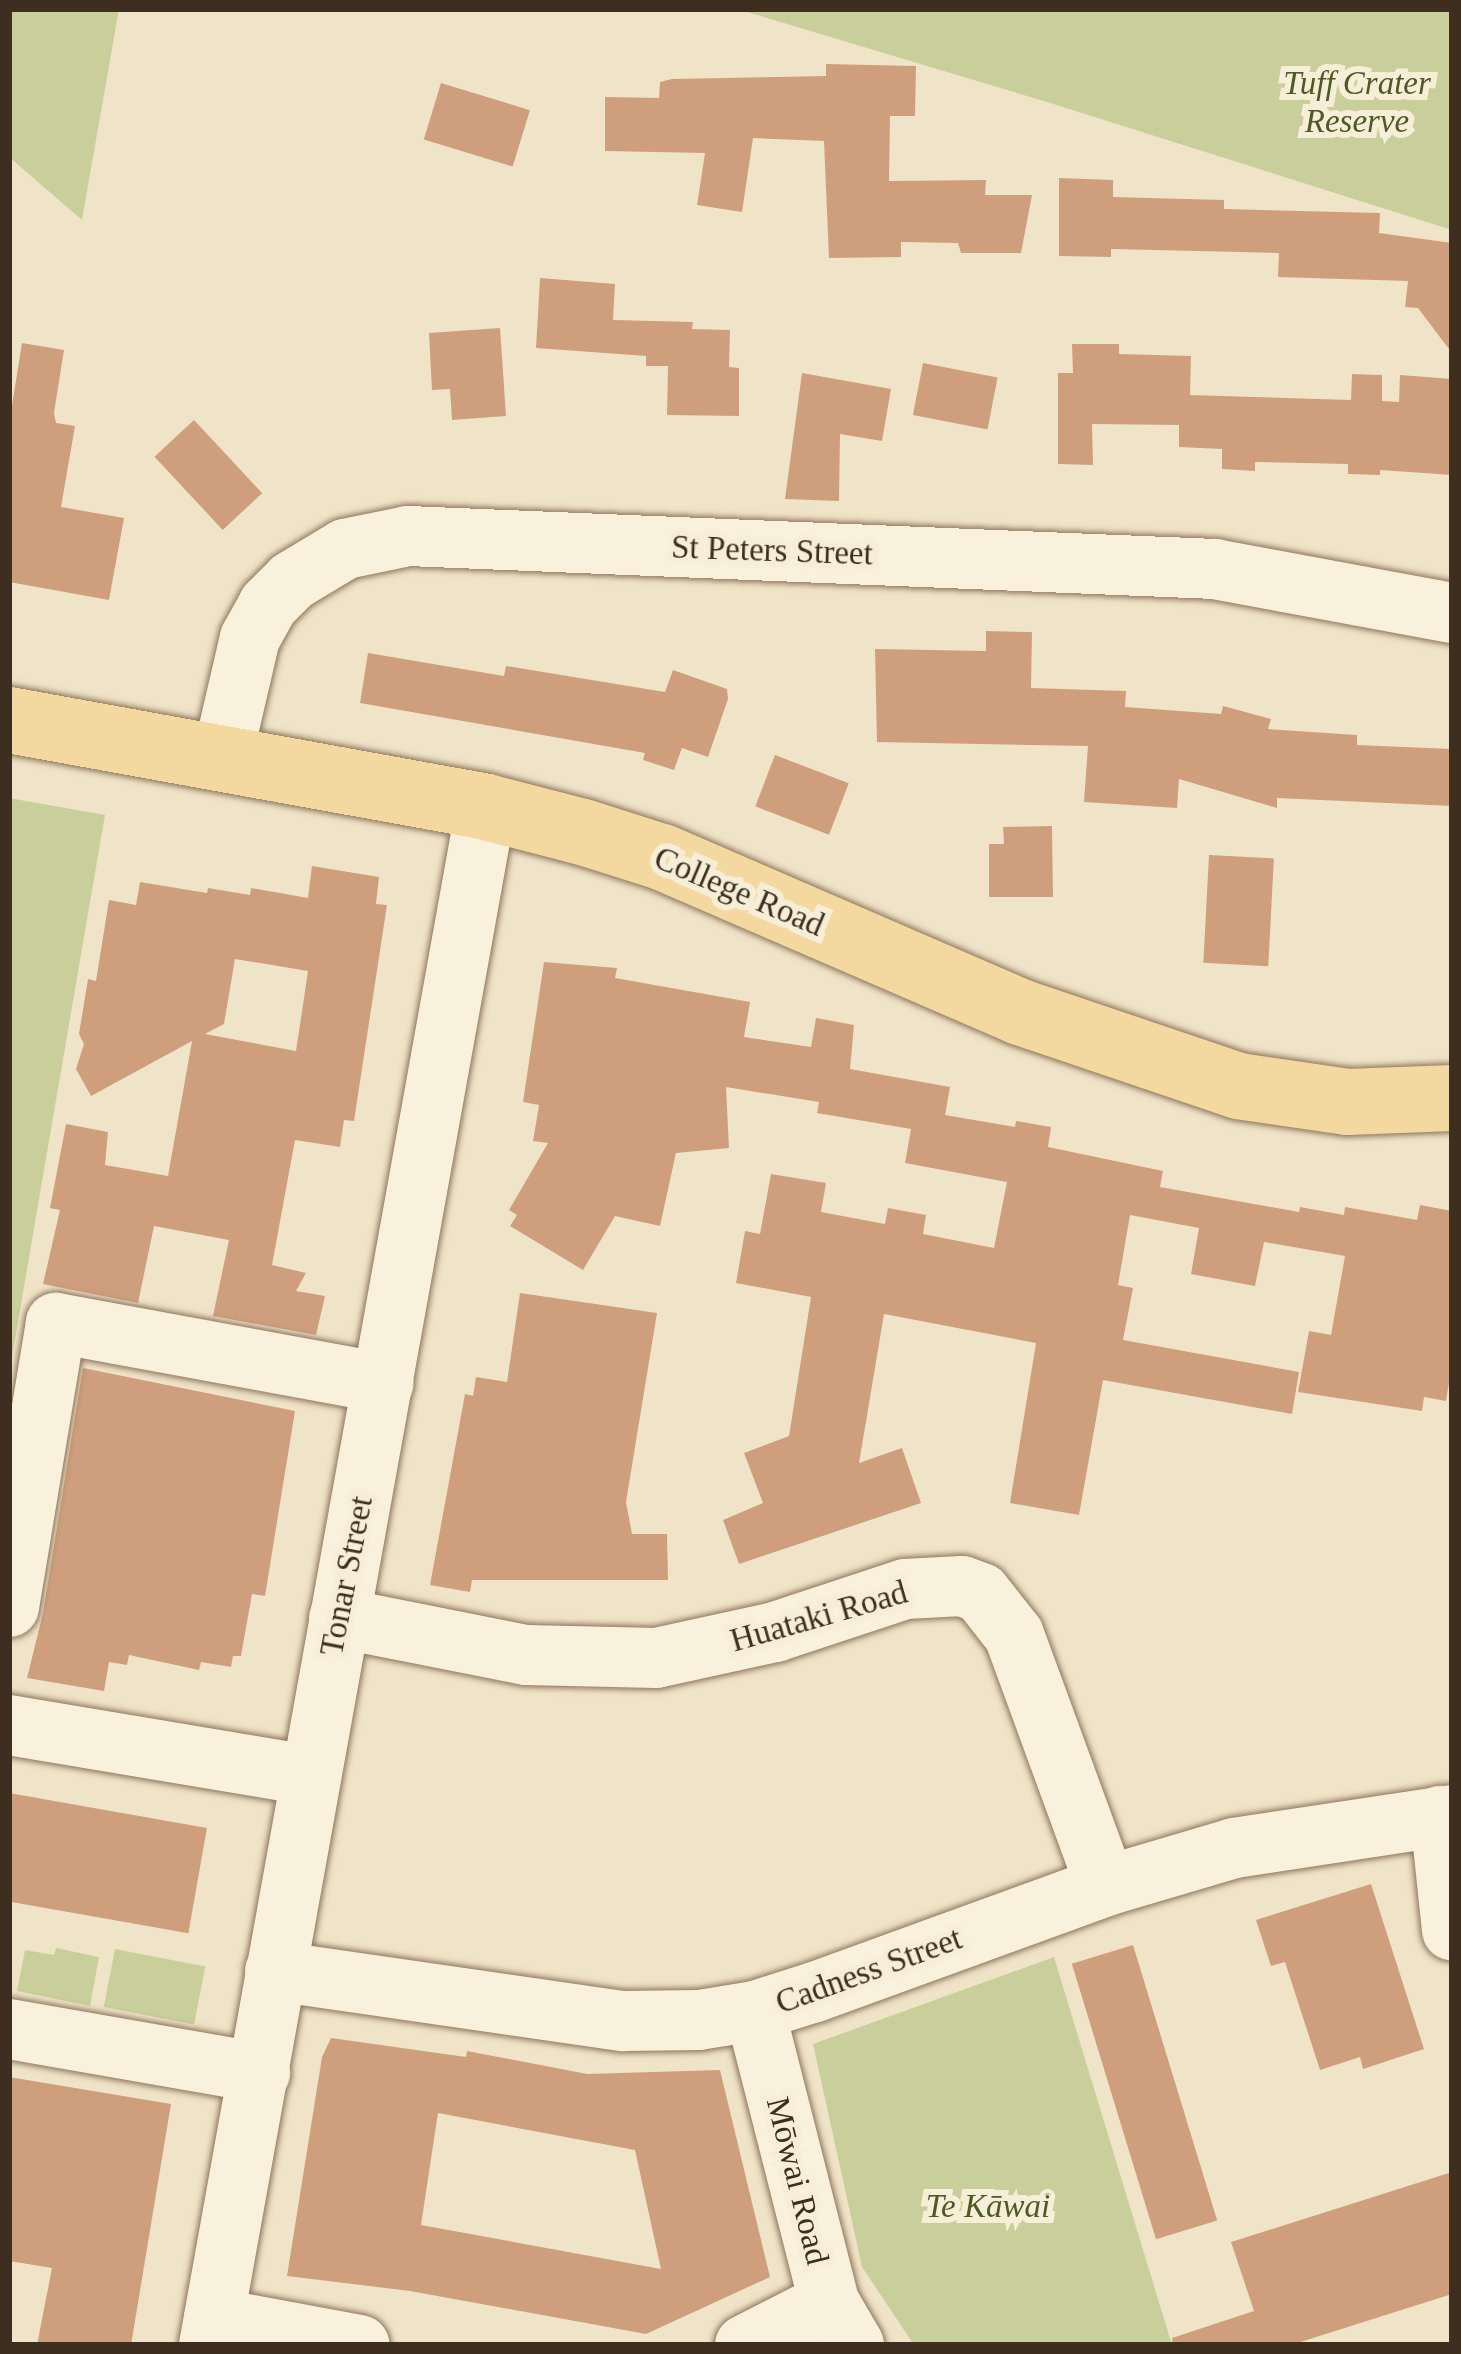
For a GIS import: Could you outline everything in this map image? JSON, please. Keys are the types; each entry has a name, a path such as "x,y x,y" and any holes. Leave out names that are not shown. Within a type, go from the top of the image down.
{"main road":[{"name":"College Road","path":"9,720 486,807 662,857 1007,1006 1189,1072 1306,1100 1452,1098"}],"street":[{"name":"St Peters Street","path":"222,758 250,638 268,605 292,581 345,549 408,536 1214,569 1452,613"},
{"name":"Tonar Street","path":"212,2332 486,807"},
{"path":"9,1606 56,1323 384,1383"},
{"name":"Huataki Road","path":"339,1618 526,1654 656,1658 776,1632 905,1589 962,1586 981,1593 1014,1635 1106,1886"},
{"path":"9,1724 309,1775"},
{"path":"1446,1815 1452,1930"},
{"name":"Cadness Street","path":"275,1971 623,2021 699,2020 755,2012 1106,1886 1289,1836 1446,1815"},
{"name":"Mōwai Road","path":"755,2012 842,2324"},
{"path":"9,2029 260,2073"},
{"path":"745,2345 842,2324"},
{"path":"212,2332 360,2345"}],"green space":[{"path":"9,9 119,9 82,220 9,157"},
{"name":"Tuff Crater Reserve","path":"737,9 1452,9 1452,230 1047,102"},
{"path":"9,798 105,815 9,1374"},
{"path":"56,1948 99,1957 90,2006 17,1991 25,1950 54,1955"},
{"path":"115,1949 205,1967 194,2024 104,2007"},
{"name":"Te Kāwai","path":"1054,1957 1172,2345 914,2345 862,2267 813,2044"}],"building":[{"path":"826,64 916,66 915,116 890,116 889,181 986,180 985,195 1032,195 1021,253 961,253 958,243 901,242 901,257 829,258 824,141 753,138 742,212 697,205 705,153 605,151 605,97 659,98 660,82 672,79 826,76"},
{"path":"441,83 530,110 513,167 424,139"},
{"path":"1059,178 1113,180 1113,197 1224,200 1224,209 1380,213 1379,233 1452,243 1452,353 1418,308 1405,307 1408,281 1278,277 1279,253 1111,249 1111,257 1059,256"},
{"path":"540,278 615,284 613,320 693,322 692,329 730,330 729,367 739,368 739,416 667,415 668,366 646,366 646,356 536,348"},
{"path":"500,328 506,416 452,420 450,389 432,390 429,333"},
{"path":"22,343 64,350 54,413 56,423 75,426 61,507 124,518 109,600 9,582 9,424"},
{"path":"1072,344 1119,344 1119,354 1191,356 1190,395 1351,400 1352,374 1382,375 1382,401 1399,402 1400,375 1452,379 1452,475 1380,470 1380,475 1348,474 1348,464 1255,462 1255,471 1222,469 1222,449 1179,447 1179,425 1092,424 1093,465 1058,464 1058,373 1073,373"},
{"path":"923,363 998,378 987,430 913,415"},
{"path":"802,373 891,389 882,441 840,434 839,501 785,499"},
{"path":"194,420 262,493 223,530 155,457"},
{"path":"986,631 1032,632 1031,688 1126,691 1125,707 1221,714 1223,706 1271,719 1268,729 1357,735 1357,745 1452,749 1452,806 1277,798 1277,808 1179,779 1177,808 1084,802 1088,746 877,742 875,649 986,651"},
{"path":"368,653 504,676 506,666 665,692 673,670 727,689 728,699 708,757 682,748 674,770 643,760 645,753 360,703"},
{"path":"775,755 849,783 829,835 755,806"},
{"path":"1052,826 1053,897 989,897 989,844 1004,844 1003,827"},
{"path":"1209,855 1274,858 1268,966 1203,963"},
{"path":"312,866 379,877 376,904 387,905 354,1121 344,1120 340,1147 295,1140 272,1265 306,1273 296,1291 325,1296 316,1335 213,1316 229,1240 154,1226 138,1303 43,1284 60,1210 50,1208 66,1124 108,1132 105,1165 168,1176 192,1041 91,1096 76,1069 84,1044 79,1034 88,979 96,981 109,900 136,905 140,882 207,893 208,888 250,895 251,888 308,898","holes":["235,959 308,971 296,1051 205,1034 224,1024"]},
{"path":"544,962 617,968 615,978 750,1002 744,1037 811,1047 816,1018 854,1025 850,1069 950,1087 945,1115 1015,1127 1016,1121 1051,1127 1048,1147 1163,1171 1160,1187 1299,1212 1300,1207 1344,1215 1345,1207 1417,1220 1420,1205 1452,1211 1452,1365 1446,1401 1424,1397 1422,1411 1298,1392 1309,1331 1331,1335 1345,1256 1264,1242 1255,1286 1191,1274 1199,1228 1130,1215 1118,1285 1133,1288 1123,1340 1299,1372 1292,1414 1103,1380 1079,1515 1010,1503 1036,1343 884,1314 859,1463 902,1448 921,1503 739,1564 723,1520 763,1503 744,1453 789,1436 811,1297 736,1283 745,1231 760,1234 771,1174 826,1183 821,1212 885,1224 888,1208 926,1215 923,1234 994,1248 1007,1182 905,1163 911,1129 817,1113 819,1102 726,1087 729,1148 676,1153 660,1226 615,1216 583,1270 510,1226 517,1215 509,1210 548,1143 533,1141 539,1105 523,1102"},
{"path":"520,1293 657,1313 626,1502 632,1534 667,1534 668,1580 472,1580 470,1592 430,1585 465,1394 473,1396 476,1377 507,1382"},
{"path":"83,1368 295,1411 265,1596 252,1594 241,1656 233,1656 231,1667 201,1662 199,1670 129,1655 127,1665 109,1662 104,1691 27,1678 43,1613"},
{"path":"9,1793 207,1828 188,1933 9,1902"},
{"path":"1371,1884 1424,2049 1363,2069 1360,2057 1320,2070 1285,1962 1271,1966 1256,1920"},
{"path":"1133,1945 1217,2220 1156,2239 1072,1964"},
{"path":"331,2038 466,2057 467,2051 587,2074 720,2070 770,2277 646,2334 410,2291 287,2276 322,2057","holes":["438,2113 635,2150 661,2269 421,2225"]},
{"path":"9,2077 171,2104 131,2345 37,2345 52,2268 9,2261"},
{"path":"1452,2172 1452,2294 1291,2345 1173,2345 1172,2338 1254,2311 1231,2242"}]}
